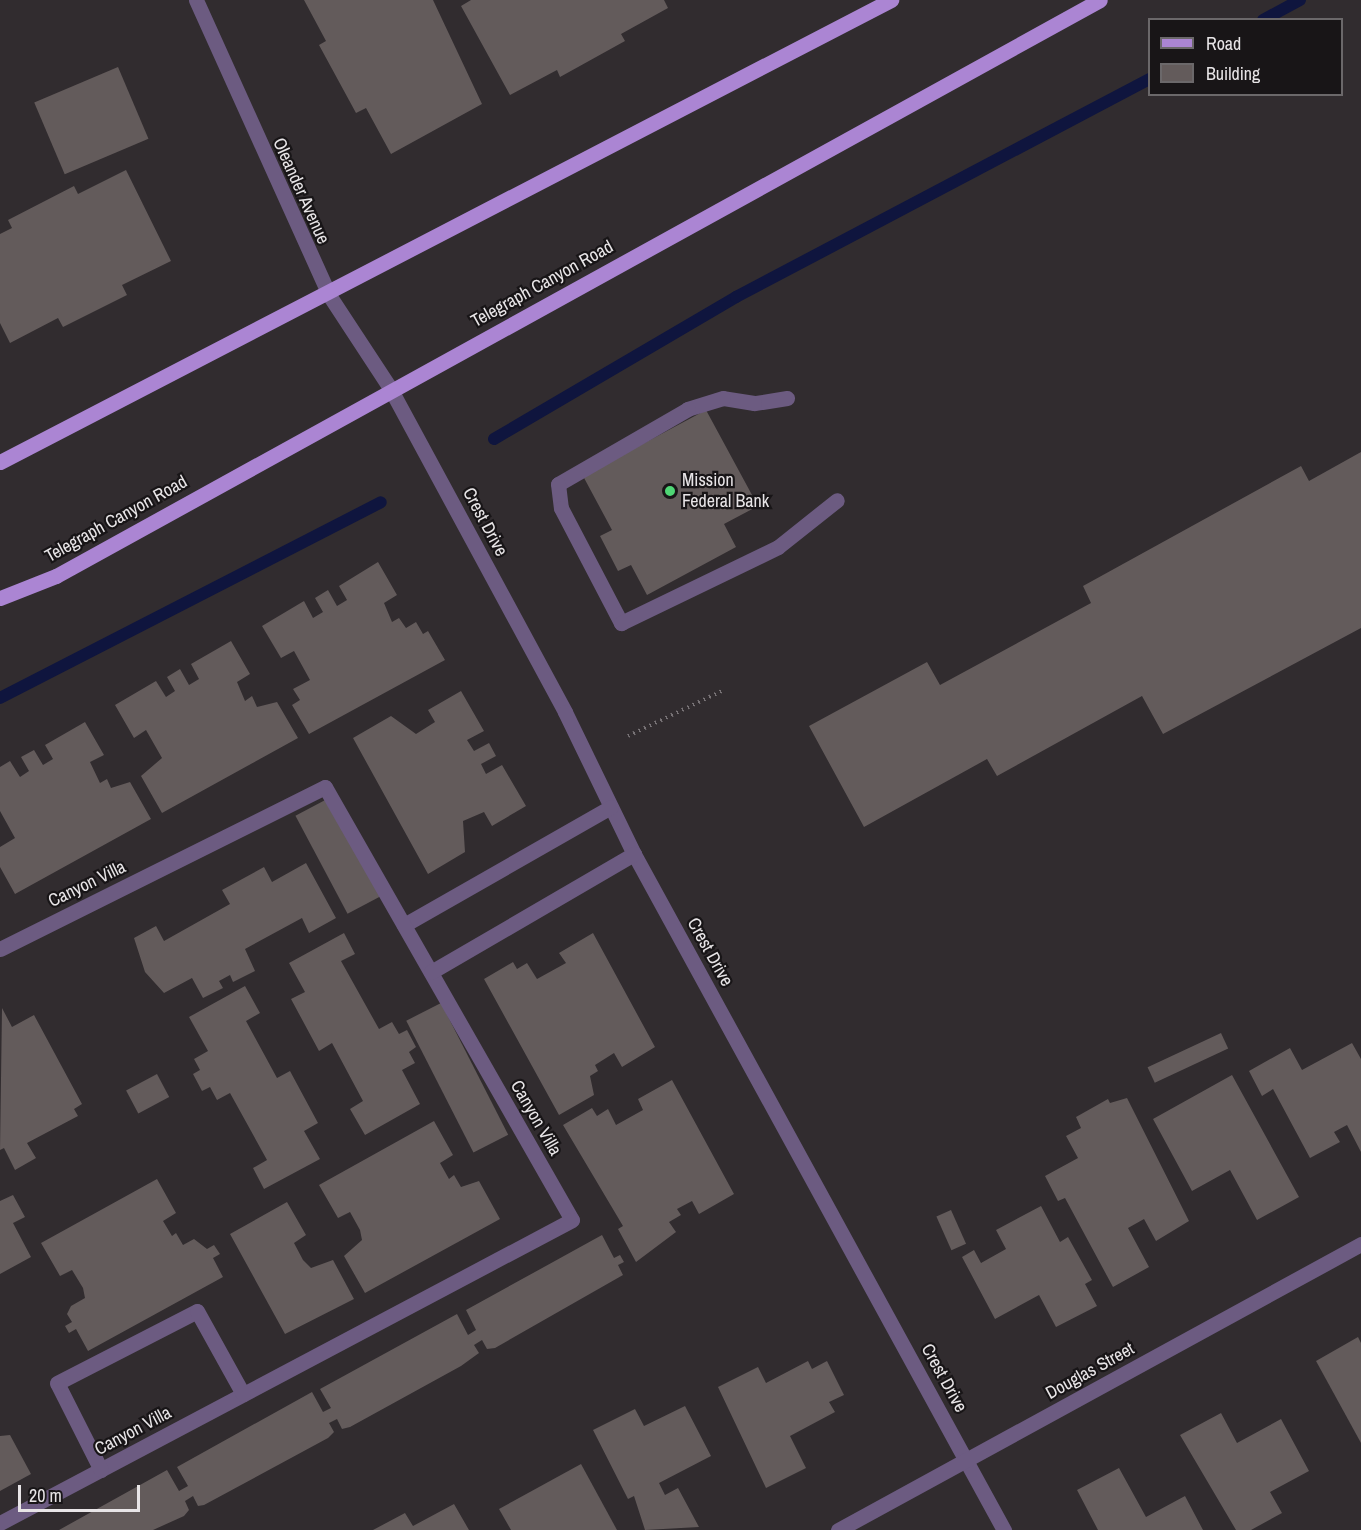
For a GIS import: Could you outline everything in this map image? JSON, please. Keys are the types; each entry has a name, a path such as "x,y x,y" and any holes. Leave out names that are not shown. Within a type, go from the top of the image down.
{"main road":[{"path":"0,462 329,295 891,0"},
{"name":"Telegraph Canyon Road","path":"0,598 56,576 390,388 1100,0"}],"street":[{"name":"Oleander Avenue","path":"196,0 329,295 390,388"},
{"name":"Crest Drive","path":"390,388 634,854 1004,1530"},
{"path":"787,398 754,403 723,398 688,409 558,484 561,508 621,623 778,547 837,500"},
{"name":"Canyon Villa","path":"0,949 325,788 572,1220 0,1523"},
{"path":"404,925 610,807"},
{"path":"431,972 634,854"},
{"name":"Douglas Street","path":"838,1530 1361,1244"},
{"path":"101,1470 57,1383 198,1311 243,1394"}],"path":[{"path":"628,736 722,690"}],"building":[{"path":"304,0 433,0 482,104 391,154 366,108 356,113 319,45 326,41"},
{"path":"471,0 664,0 668,8 621,34 625,41 560,77 557,70 510,95 461,6"},
{"path":"118,67 148,139 65,174 34,103"},
{"path":"126,170 171,261 122,285 127,295 63,327 58,318 10,343 0,323 0,234 12,228 8,220 74,186 78,194"},
{"name":"Mission Federal Bank","path":"706,410 758,506 724,524 736,547 647,595 631,565 618,571 600,536 612,530 583,476"},
{"path":"1361,452 1361,628 1163,734 1142,696 997,776 987,759 864,827 809,726 927,662 940,685 1091,603 1083,586 1301,466 1309,481"},
{"path":"378,562 397,595 384,603 392,622 399,618 406,628 416,622 423,634 428,631 445,660 309,734 292,705 300,700 293,689 310,680 294,651 281,658 262,626 304,601 313,618 323,612 315,598 328,590 337,606 347,600 339,586"},
{"path":"231,641 250,674 237,682 245,701 252,696 257,707 277,702 298,738 162,813 141,776 162,758 146,730 134,738 115,705 156,681 166,697 175,691 167,677 180,669 189,685 199,679 191,664"},
{"path":"461,691 484,731 467,740 474,751 489,743 496,756 481,764 486,774 502,765 526,806 492,826 484,812 463,821 465,852 428,874 353,738 391,716 416,734 435,722 428,710"},
{"path":"85,722 104,755 90,762 100,783 107,779 111,788 130,782 151,819 15,894 0,867 0,847 15,838 0,811 0,767 10,761 20,777 29,771 21,757 34,750 43,765 53,759 45,745"},
{"path":"329,798 381,896 348,914 295,816"},
{"path":"306,863 336,918 309,933 302,918 245,949 255,971 233,982 230,975 219,981 223,988 203,998 192,978 164,993 145,972 134,938 156,926 164,941 230,904 222,890 264,867 272,882"},
{"path":"344,933 355,954 341,961 379,1029 392,1022 399,1034 407,1030 416,1047 409,1052 415,1063 402,1070 420,1104 365,1135 350,1109 363,1101 332,1043 319,1051 291,999 305,992 289,963"},
{"path":"593,933 655,1047 622,1067 614,1053 595,1065 598,1071 590,1076 594,1095 559,1115 484,979 513,962 517,969 527,963 537,979 566,963 559,953"},
{"path":"245,986 260,1013 246,1021 277,1078 290,1071 318,1123 304,1131 320,1159 264,1189 253,1168 267,1160 230,1093 217,1100 210,1087 202,1091 193,1074 200,1070 194,1059 208,1051 189,1017"},
{"path":"441,1003 508,1135 473,1153 406,1021"},
{"path":"2,1008 12,1027 34,1015 82,1104 74,1109 78,1116 27,1143 36,1158 15,1170 4,1148 0,1150"},
{"path":"1221,1033 1228,1048 1155,1083 1148,1067"},
{"path":"1352,1043 1361,1059 1361,1152 1347,1125 1334,1132 1340,1142 1310,1158 1273,1089 1262,1096 1249,1071 1290,1048 1302,1070"},
{"path":"157,1074 169,1097 138,1113 126,1090"},
{"path":"1232,1075 1299,1197 1257,1220 1230,1170 1192,1191 1153,1119"},
{"path":"672,1080 734,1194 699,1214 692,1201 677,1209 681,1215 669,1222 676,1232 636,1262 618,1229 623,1226 563,1125 592,1108 597,1116 608,1109 616,1125 643,1110 638,1099"},
{"path":"1127,1098 1189,1221 1156,1241 1144,1219 1128,1228 1149,1267 1113,1287 1065,1198 1058,1201 1045,1176 1078,1158 1066,1136 1081,1128 1076,1117 1108,1099 1110,1103"},
{"path":"434,1121 453,1155 440,1163 449,1179 454,1175 461,1187 479,1181 500,1219 365,1293 344,1256 362,1240 360,1230 350,1212 338,1218 319,1185"},
{"path":"157,1179 176,1213 163,1221 172,1236 176,1233 183,1245 194,1239 207,1249 214,1245 220,1254 213,1258 223,1277 88,1351 76,1329 69,1333 65,1326 72,1322 67,1314 71,1306 85,1298 83,1288 72,1270 60,1276 41,1243"},
{"path":"13,1195 25,1217 13,1223 31,1257 0,1274 0,1201"},
{"path":"287,1202 306,1235 294,1243 303,1260 311,1268 333,1260 354,1299 285,1334 230,1234"},
{"path":"1041,1206 1060,1242 1068,1237 1092,1280 1085,1284 1097,1306 1056,1327 1039,1295 995,1319 962,1257 974,1250 981,1263 1006,1249 996,1230"},
{"path":"951,1210 966,1244 951,1250 936,1217"},
{"path":"602,1235 614,1258 620,1255 624,1262 618,1265 623,1275 495,1348 487,1349 482,1340 474,1345 479,1353 461,1366 350,1427 342,1429 337,1419 329,1423 334,1432 328,1438 204,1505 198,1506 193,1496 185,1501 189,1510 184,1516 153,1530 59,1530 167,1470 179,1491 188,1486 177,1467 312,1392 323,1412 331,1408 320,1389 457,1314 468,1335 476,1330 466,1310"},
{"path":"1358,1337 1361,1343 1361,1443 1316,1361"},
{"path":"808,1361 812,1369 827,1361 844,1395 829,1402 835,1412 790,1436 806,1468 766,1488 718,1387 758,1367 766,1383"},
{"path":"685,1406 711,1456 659,1483 665,1495 678,1488 699,1527 645,1530 634,1496 628,1499 593,1430 635,1409 644,1426"},
{"path":"1221,1413 1237,1443 1281,1419 1309,1471 1270,1492 1282,1513 1251,1530 1236,1530 1180,1435"},
{"path":"10,1435 31,1474 0,1491 0,1436"},
{"path":"581,1464 617,1530 511,1530 499,1509"},
{"path":"1119,1468 1146,1517 1185,1496 1203,1530 1098,1530 1077,1490"},
{"path":"454,1504 469,1530 373,1530 405,1513 413,1526"}],"waterway":[{"path":"1267,18 1300,0"},
{"path":"494,439 736,297 1148,80"},
{"path":"0,698 381,502"}],"place":[{"name":"Mission Federal Bank","path":"670,491"}]}
